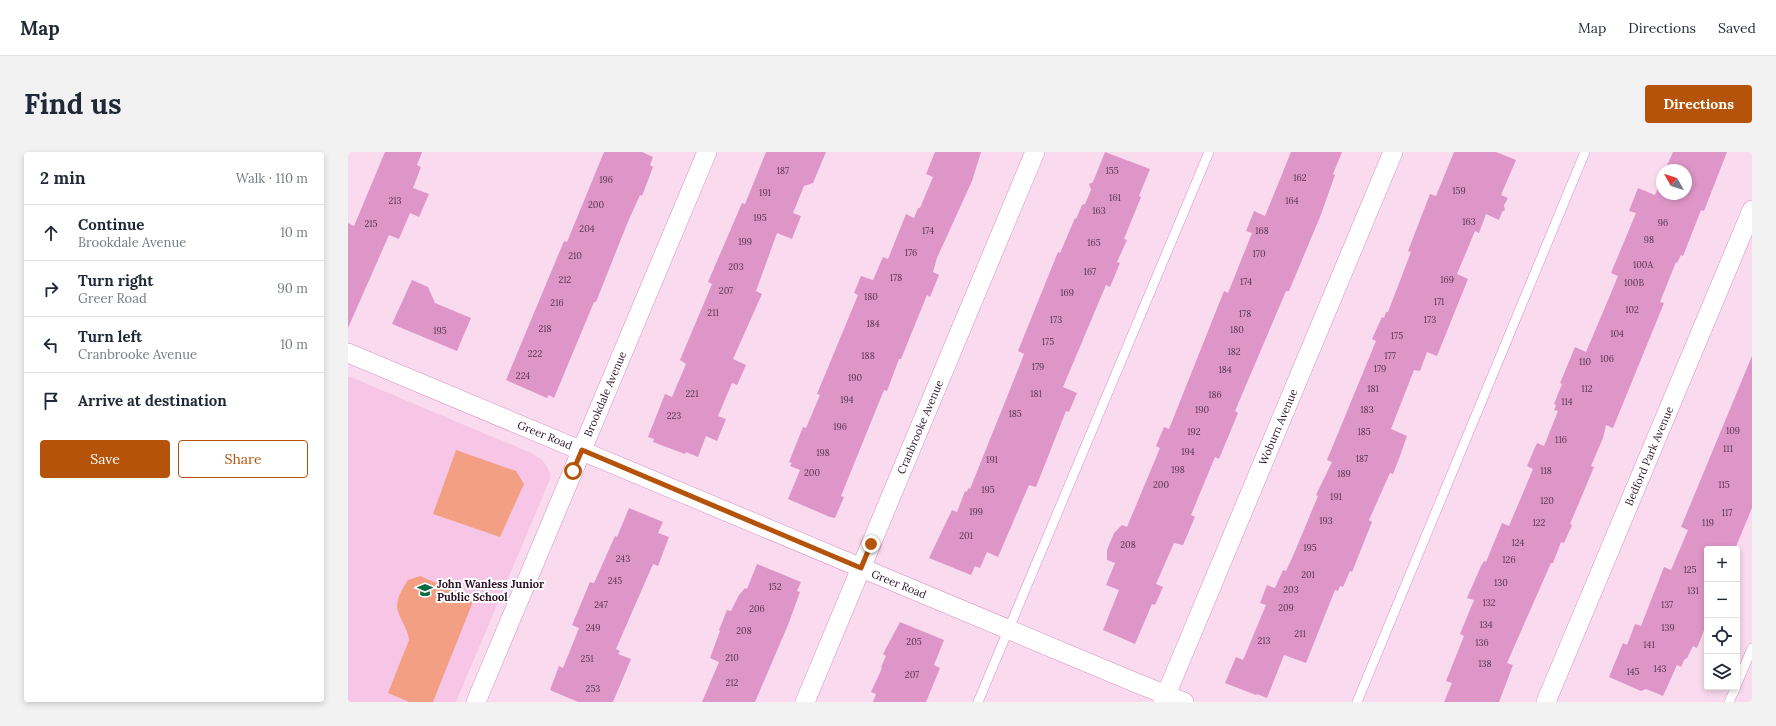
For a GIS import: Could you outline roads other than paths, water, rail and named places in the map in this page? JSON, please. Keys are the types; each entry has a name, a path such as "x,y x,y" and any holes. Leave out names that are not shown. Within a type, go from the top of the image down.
{"street":[{"name":"Brookdale Avenue","path":"476,702 707,152"},
{"name":"Cranbrooke Avenue","path":"804,702 1035,152"},
{"name":"Woburn Avenue","path":"1165,699 1393,152"},
{"name":"Bedford Park Avenue","path":"1546,702 1752,210"},
{"name":"Greer Road","path":"348,353 1008,629 1165,699 1184,702"}],"lane":[{"path":"978,702 1209,152"},
{"path":"1357,702 1585,152"},
{"path":"1740,677 1752,648"},
{"path":"1729,702 1735,690"}],"place":[{"name":"John Wanless Junior Public School","path":"425,590"}]}
